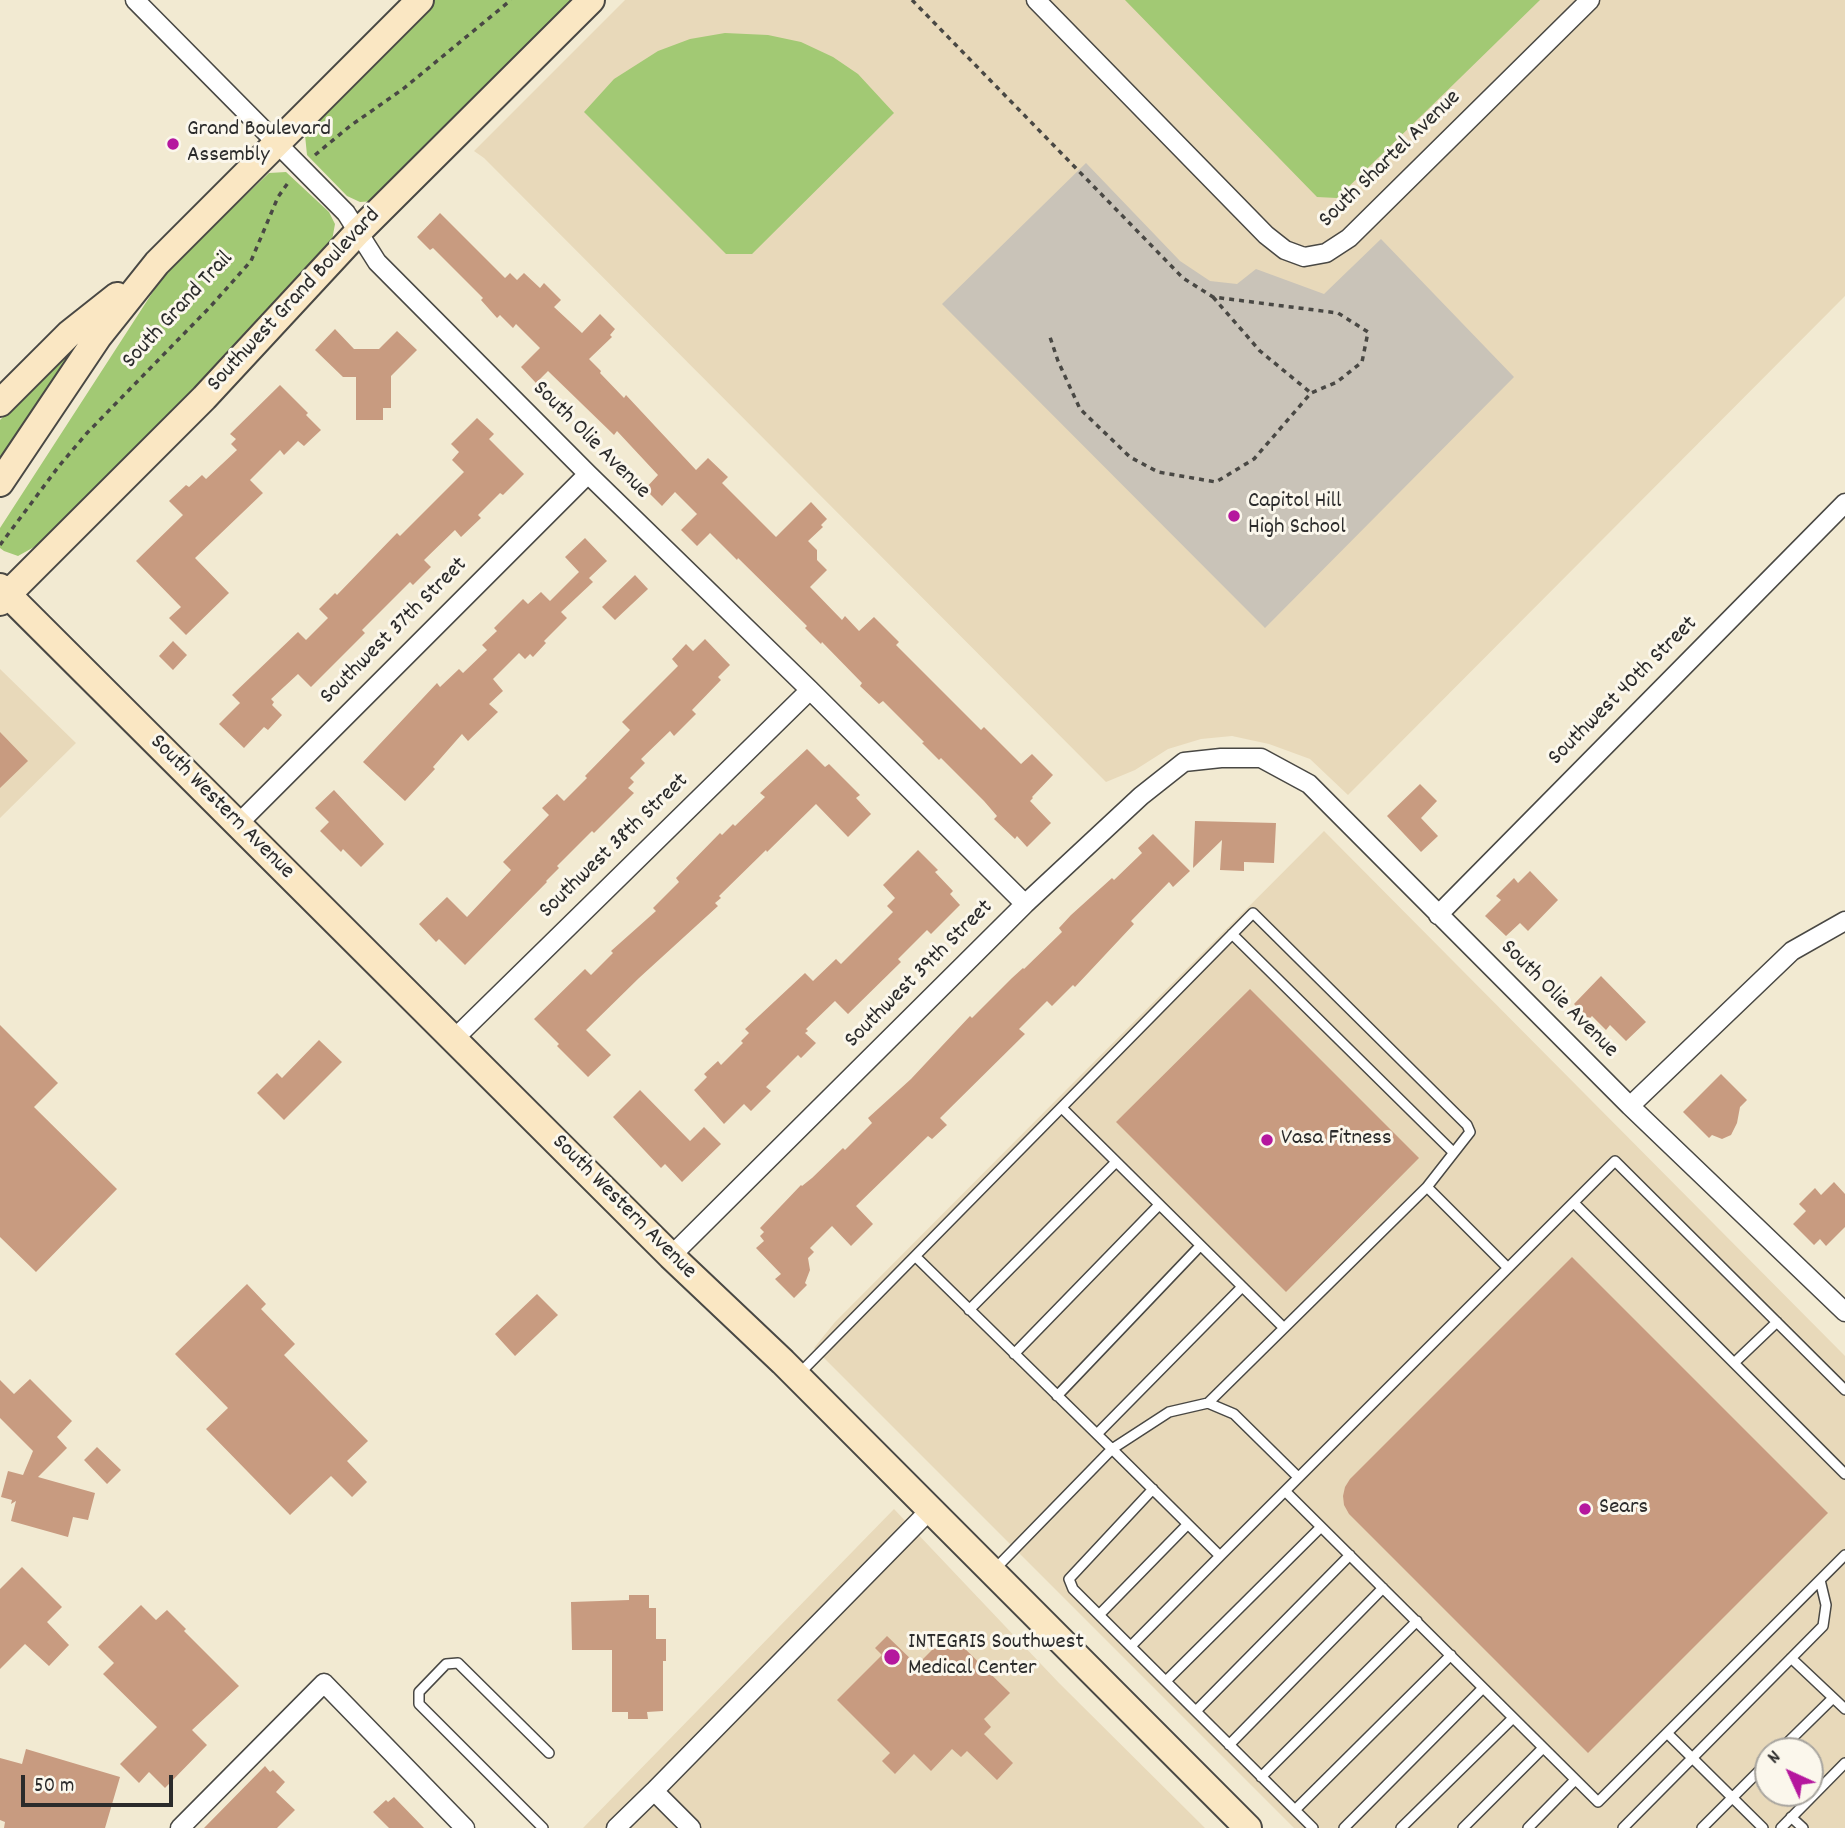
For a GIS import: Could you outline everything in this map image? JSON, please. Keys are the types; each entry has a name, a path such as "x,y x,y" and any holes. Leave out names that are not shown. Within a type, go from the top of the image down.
{"main road":[{"path":"0,483 98,337 157,263 420,0"},
{"name":"Southwest Grand Boulevard","path":"3,595 204,398 358,232 591,0"},
{"path":"0,403 69,334 157,263"},
{"name":"South Western Avenue","path":"3,595 671,1256 797,1377 1248,1828"}],"street":[{"name":"South Shartel Avenue","path":"1036,0 1266,235 1285,250 1304,257 1326,253 1349,238 1590,0"},
{"name":"South Olie Avenue","path":"144,3 346,213 377,262 1025,904"},
{"name":"Southwest 37th Street","path":"237,825 588,474"},
{"name":"Southwest 40th Street","path":"1438,915 1845,503"},
{"name":"Southwest 38th Street","path":"454,1039 810,690"},
{"name":"South Olie Avenue","path":"1221,758 1261,758 1309,784 1630,1107 1843,1305"},
{"name":"Southwest 39th Street","path":"671,1256 1025,904 1141,796 1184,762 1221,758"},
{"path":"1630,1107 1792,951 1845,921"},
{"path":"616,1828 930,1510"},
{"path":"180,1828 324,1683 465,1828"},
{"path":"654,1791 691,1828"}],"lane":[{"path":"797,1377 1253,913 1467,1125 1470,1132 1427,1187 1208,1403 1169,1412 1112,1449 992,1573"},
{"path":"1232,934 1453,1152"},
{"path":"1063,1109 1284,1328"},
{"path":"1131,1646 1615,1161 1845,1390"},
{"path":"969,1310 1116,1162"},
{"path":"1427,1187 1508,1268"},
{"path":"1574,1203 1845,1474"},
{"path":"1014,1354 1159,1205"},
{"path":"1057,1396 1200,1245"},
{"path":"916,1257 1220,1556"},
{"path":"1097,1434 1242,1287"},
{"path":"1734,1363 1777,1322"},
{"path":"1208,1403 1234,1414 1298,1477"},
{"path":"1153,1489 1069,1579 1073,1589 1313,1828"},
{"path":"1285,1491 1598,1802 1845,1555"},
{"path":"1099,1615 1187,1525"},
{"path":"1166,1681 1321,1527"},
{"path":"1196,1711 1350,1555"},
{"path":"1623,1828 1823,1626 1826,1605 1820,1580"},
{"path":"1229,1745 1383,1588"},
{"path":"1261,1777 1417,1621"},
{"path":"1295,1810 1451,1655"},
{"path":"1791,1658 1845,1709"},
{"path":"543,1828 419,1704 419,1692 446,1664 458,1663 549,1753"},
{"path":"1345,1828 1483,1688"},
{"path":"1793,1737 1833,1698"},
{"path":"1401,1828 1513,1718"},
{"path":"1667,1733 1763,1828"},
{"path":"1463,1828 1544,1748"},
{"path":"1781,1828 1845,1763"},
{"path":"1702,1828 1754,1776"},
{"path":"1528,1828 1575,1780"},
{"path":"1791,1817 1803,1828"}],"path":[{"name":"South Grand Trail","path":"0,545 46,483 88,433 251,261 278,197 302,169 327,144 403,89 511,0"},
{"path":"912,0 1183,278 1213,296 1260,351 1311,393"},
{"path":"1049,334 1080,409 1130,457 1158,472 1216,482 1254,459 1311,393 1337,382 1363,362 1368,332 1338,313 1213,296"}],"shaded area":[{"name":"Capitol Hill High School","path":"625,0 1845,0 1845,296 1348,795 1310,759 1269,744 1232,736 1201,739 1168,749 1135,770 1106,782 484,158 474,151"},
{"path":"1086,163 1180,261 1210,281 1237,284 1256,269 1324,294 1381,239 1514,377 1265,628 942,304"},
{"path":"0,669 76,743 0,818"},
{"path":"1324,831 1845,1356 1845,1828 1294,1828 814,1348 835,1322"},
{"name":"INTEGRIS Southwest Medical Center","path":"894,1509 1059,1683 1205,1828 583,1828"}],"green space":[{"path":"434,0 577,0 374,201 360,202 347,196 307,155 305,135 308,125"},
{"path":"1125,0 1540,0 1337,198 1317,197"},
{"path":"725,33 768,35 801,42 833,57 858,74 894,113 752,254 726,254 584,112 614,79 658,51 690,39"},
{"path":"286,172 329,212 335,224 331,246 203,385 52,537 18,556 0,548 0,528 167,270 269,173"},
{"path":"75,345 78,346 0,464 0,420"}],"building":[{"path":"440,213 505,278 510,273 517,280 524,273 540,288 544,283 561,300 554,307 582,333 600,314 615,329 610,335 612,337 589,359 600,373 624,398 626,395 696,470 708,458 728,477 722,483 776,537 811,502 827,519 821,525 823,527 808,541 817,550 817,560 827,570 810,587 842,620 845,616 859,631 874,617 899,642 896,645 981,730 984,727 1021,764 1032,754 1053,775 1030,801 1051,823 1027,847 994,819 997,816 984,801 941,758 939,760 883,701 879,704 860,686 862,683 738,558 737,560 710,533 697,546 681,530 697,514 675,492 662,506 645,489 658,475 617,431 614,435 548,371 536,383 521,367 540,348 516,324 513,328 500,315 497,318 481,300 483,298 433,248 430,250 417,237"},
{"path":"335,329 354,349 379,349 397,331 417,350 391,376 391,408 383,408 383,420 356,420 356,377 343,377 315,350"},
{"path":"280,385 321,430 304,446 298,441 284,455 280,450 250,480 263,493 195,558 229,593 186,635 169,618 181,607 136,561 183,515 169,501 202,475 206,479 237,450 231,444 236,439 230,434"},
{"path":"477,418 494,434 489,439 524,474 478,515 481,518 461,537 455,530 424,560 431,567 413,585 410,582 362,630 365,633 311,687 298,674 271,699 274,702 272,705 282,715 268,730 264,727 244,748 219,724 240,703 232,695 298,632 306,640 328,618 319,609 335,593 337,595 397,533 400,536 464,472 452,460 459,452 451,444"},
{"path":"585,538 607,561 589,578 593,582 561,612 567,618 544,641 546,643 533,657 530,654 525,659 519,653 493,679 503,691 489,704 498,712 468,741 462,734 433,767 435,769 405,801 363,762 437,683 440,687 459,669 463,673 487,650 482,645 497,631 494,628 523,599 528,604 541,592 550,601 579,572 565,557"},
{"path":"635,575 648,589 615,620 602,607"},
{"path":"705,639 730,665 718,677 721,680 692,710 696,714 674,736 670,731 641,759 645,763 630,778 634,782 628,788 634,793 557,866 559,868 547,882 465,965 439,939 436,942 419,924 447,897 467,917 511,870 503,862 549,815 542,808 557,794 564,801 587,778 585,776 630,730 622,722 678,666 672,659 686,644 693,651"},
{"path":"173,641 187,655 173,670 159,656"},
{"path":"0,732 28,761 0,788"},
{"path":"807,749 825,767 829,764 860,795 856,798 871,814 848,837 816,804 767,852 766,850 719,896 721,898 715,903 718,906 586,1030 611,1055 588,1077 534,1019 585,969 591,975 613,953 611,951 656,911 653,908 679,882 676,878 720,833 722,835 733,824 735,826 765,797 760,793"},
{"path":"1420,784 1437,801 1421,818 1438,836 1421,852 1387,816"},
{"path":"334,790 384,844 361,867 320,831 329,822 315,808"},
{"path":"1195,821 1276,823 1274,863 1244,862 1244,871 1220,870 1222,840 1193,868"},
{"path":"1153,834 1190,871 1173,887 1169,882 1131,921 1134,924 1075,987 1073,985 1052,1006 1047,1001 1019,1029 1025,1034 940,1118 947,1125 932,1139 928,1136 856,1206 873,1224 851,1246 832,1226 810,1248 814,1252 808,1258 810,1270 805,1283 807,1285 794,1298 775,1279 781,1274 756,1248 764,1241 760,1236 764,1232 760,1228 801,1185 843,1148 845,1150 872,1123 868,1118 911,1079 970,1016 972,1018 1062,932 1059,928 1071,915 1142,853 1138,848"},
{"path":"918,850 938,870 935,872 953,891 950,894 960,905 931,934 927,930 898,959 901,962 848,1014 835,1001 806,1029 808,1031 805,1033 816,1043 801,1058 798,1055 766,1087 771,1091 751,1111 744,1104 724,1124 694,1090 707,1077 704,1074 718,1061 721,1065 743,1043 741,1041 749,1033 745,1029 805,973 813,981 836,959 841,964 893,912 887,906 895,898 883,885"},
{"path":"1530,871 1558,900 1528,931 1520,923 1506,936 1485,916 1501,900 1496,896 1514,878 1518,883"},
{"path":"1601,976 1646,1022 1626,1041 1610,1025 1606,1030 1592,1016 1589,1019 1574,1004"},
{"name":"Vasa Fitness","path":"1250,989 1419,1158 1286,1292 1116,1122"},
{"path":"0,1025 58,1083 34,1107 117,1189 36,1272 0,1237"},
{"path":"319,1040 342,1062 284,1120 257,1093 277,1073 282,1078"},
{"path":"1721,1074 1747,1100 1740,1107 1731,1135 1722,1139 1712,1135 1709,1138 1683,1112"},
{"path":"640,1090 690,1141 704,1127 721,1144 682,1182 665,1164 661,1168 613,1117"},
{"path":"1834,1182 1845,1194 1845,1227 1826,1246 1820,1239 1814,1245 1793,1224 1806,1211 1799,1204 1815,1188 1821,1195"},
{"name":"Sears","path":"1572,1257 1828,1513 1588,1753 1349,1514 1343,1496 1350,1479"},
{"path":"247,1284 266,1304 261,1309 295,1344 284,1355 368,1441 347,1461 367,1482 352,1497 331,1476 290,1515 206,1429 228,1408 175,1354"},
{"path":"537,1294 558,1315 515,1356 495,1334"},
{"path":"30,1379 72,1421 57,1437 67,1448 38,1477 95,1493 88,1520 73,1517 68,1537 11,1521 16,1501 11,1504 12,1500 1,1497 8,1471 23,1475 33,1451 0,1418 0,1380 14,1394"},
{"path":"97,1447 121,1470 107,1484 84,1460"},
{"path":"22,1567 62,1607 47,1622 69,1645 49,1666 25,1644 0,1669 0,1589"},
{"path":"629,1595 649,1595 649,1608 656,1608 656,1639 666,1639 663,1711 647,1712 648,1719 628,1719 628,1712 612,1712 612,1650 572,1650 571,1602 629,1600"},
{"path":"141,1605 156,1620 167,1610 186,1629 184,1631 239,1686 192,1730 207,1745 165,1788 149,1772 139,1783 120,1764 157,1727 103,1674 114,1663 98,1647"},
{"path":"887,1636 917,1665 944,1638 952,1646 957,1641 1010,1693 984,1719 991,1727 984,1734 1013,1763 997,1780 967,1751 961,1757 952,1749 931,1771 914,1754 895,1774 882,1761 890,1753 837,1700 882,1655 875,1648"},
{"path":"26,1749 120,1777 105,1828 4,1828 5,1822 0,1820 0,1758 22,1764"},
{"path":"265,1766 285,1782 276,1792 295,1810 277,1828 204,1828"},
{"path":"394,1797 424,1828 389,1828 373,1812 386,1800 388,1802"}],"place":[{"name":"Grand Boulevard Assembly","path":"173,144"},
{"name":"Capitol Hill High School","path":"1234,516"},
{"name":"Vasa Fitness","path":"1267,1140"},
{"name":"Sears","path":"1585,1509"},
{"name":"INTEGRIS Southwest Medical Center","path":"892,1657"}]}
